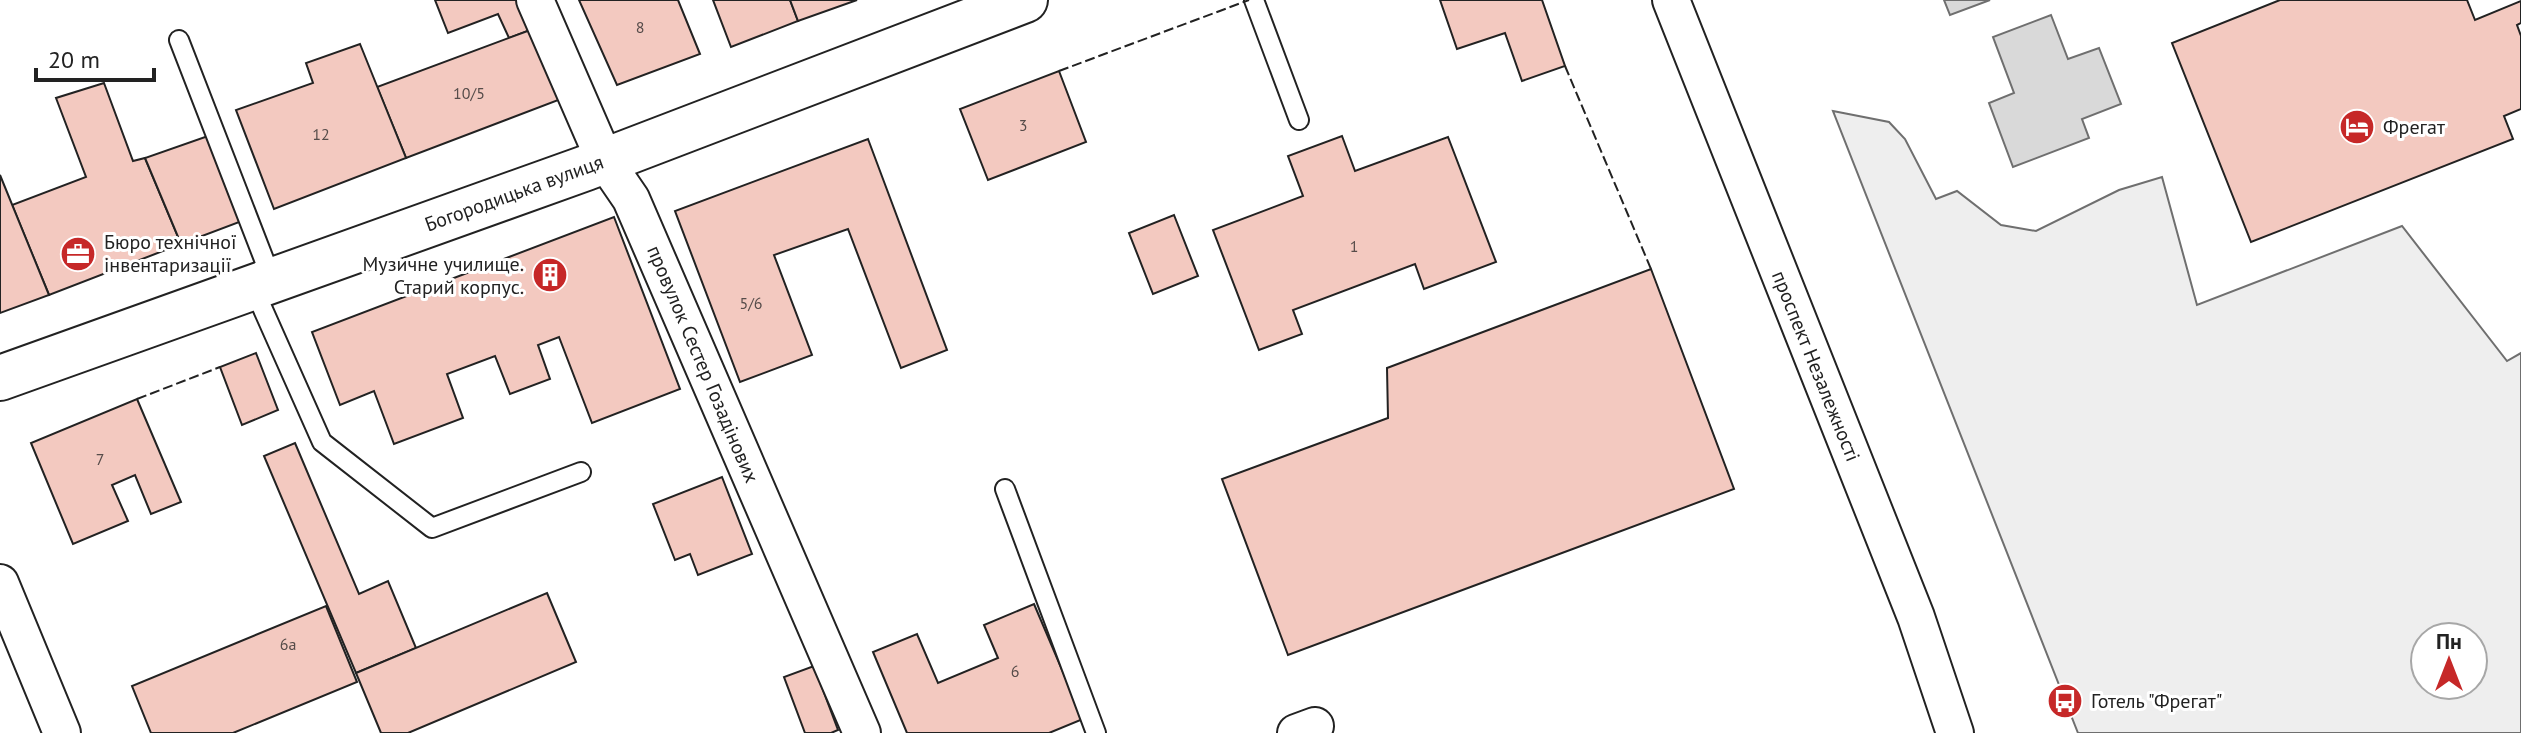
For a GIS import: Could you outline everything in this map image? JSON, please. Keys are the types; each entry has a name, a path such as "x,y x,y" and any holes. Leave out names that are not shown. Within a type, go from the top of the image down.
{"street":[{"name":"провулок Сестер Гозадінових","path":"535,0 605,161 631,199 862,733"},
{"name":"Богородицька вулиця","path":"0,378 605,161 1025,0"},
{"name":"проспект Незалежності","path":"1671,0 1916,617 1955,733"},
{"path":"0,583 62,733"}],"lane":[{"path":"1254,0 1299,120"},
{"path":"179,40 262,283 322,442 432,528 581,472"},
{"path":"1005,489 1096,733"}],"shaded area":[{"path":"1944,0 1990,0 1950,15"},
{"path":"2051,15 2068,59 2099,48 2121,104 2082,119 2089,138 2013,167 1989,103 2014,93 1993,37"},
{"path":"1833,111 1889,122 1905,139 1936,199 1957,191 2001,225 2036,231 2119,190 2162,177 2197,305 2402,226 2507,361 2521,353 2521,733 2078,733"}],"building":[{"path":"435,0 521,0 533,29 509,38 498,14 448,33"},
{"path":"579,0 678,0 700,54 617,85"},
{"path":"713,0 790,0 798,21 731,47"},
{"path":"790,0 857,0 798,21"},
{"path":"1440,0 1542,0 1565,66 1522,81 1505,33 1457,49"},
{"name":"Фрегат","path":"2280,0 2467,0 2475,20 2521,1 2521,23 2517,25 2521,36 2521,109 2504,116 2513,139 2251,242 2172,43"},
{"path":"533,29 561,99 406,158 377,87"},
{"path":"360,44 406,158 274,209 236,110 313,83 306,63"},
{"path":"1059,71 1086,142 988,180 960,109"},
{"path":"104,83 133,161 145,158 181,244 49,295 12,205 86,177 56,98"},
{"path":"208,136 242,221 181,244 145,158"},
{"path":"1342,136 1355,171 1448,137 1496,262 1424,289 1415,264 1293,310 1302,334 1259,350 1213,230 1303,196 1288,156"},
{"path":"868,139 947,350 901,368 848,229 774,255 812,355 740,382 675,211"},
{"path":"0,175 49,295 0,313"},
{"path":"1174,215 1198,276 1153,294 1129,233"},
{"name":"Музичне училище. Старий корпус.","path":"614,217 680,389 592,423 559,337 538,345 550,379 510,394 495,356 447,374 463,418 394,444 374,391 340,405 312,332"},
{"path":"1651,269 1734,489 1288,655 1222,479 1388,418 1387,368"},
{"path":"256,353 278,410 242,425 220,367"},
{"path":"137,399 181,502 151,514 135,475 112,485 128,521 73,544 31,443"},
{"path":"295,443 359,594 388,581 416,648 356,673 264,456"},
{"path":"722,477 752,554 698,575 690,554 675,560 653,504"},
{"path":"547,593 576,662 408,733 381,733 356,673"},
{"path":"1034,604 1083,719 1049,733 907,733 873,652 917,634 938,683 998,658 984,625"},
{"path":"326,606 357,682 233,733 151,733 132,686"},
{"path":"814,666 838,730 831,733 805,733 784,677"}],"fence":[{"path":"1059,71 1249,0"},
{"path":"1565,66 1651,269"},
{"path":"137,399 220,367"}],"place":[{"name":"Фрегат","path":"2357,127"},
{"name":"Бюро технічної інвентаризації","path":"78,254"},
{"name":"Музичне училище. Старий корпус.","path":"550,275"},
{"name":"Готель \"Фрегат\"","path":"2065,701"}]}
